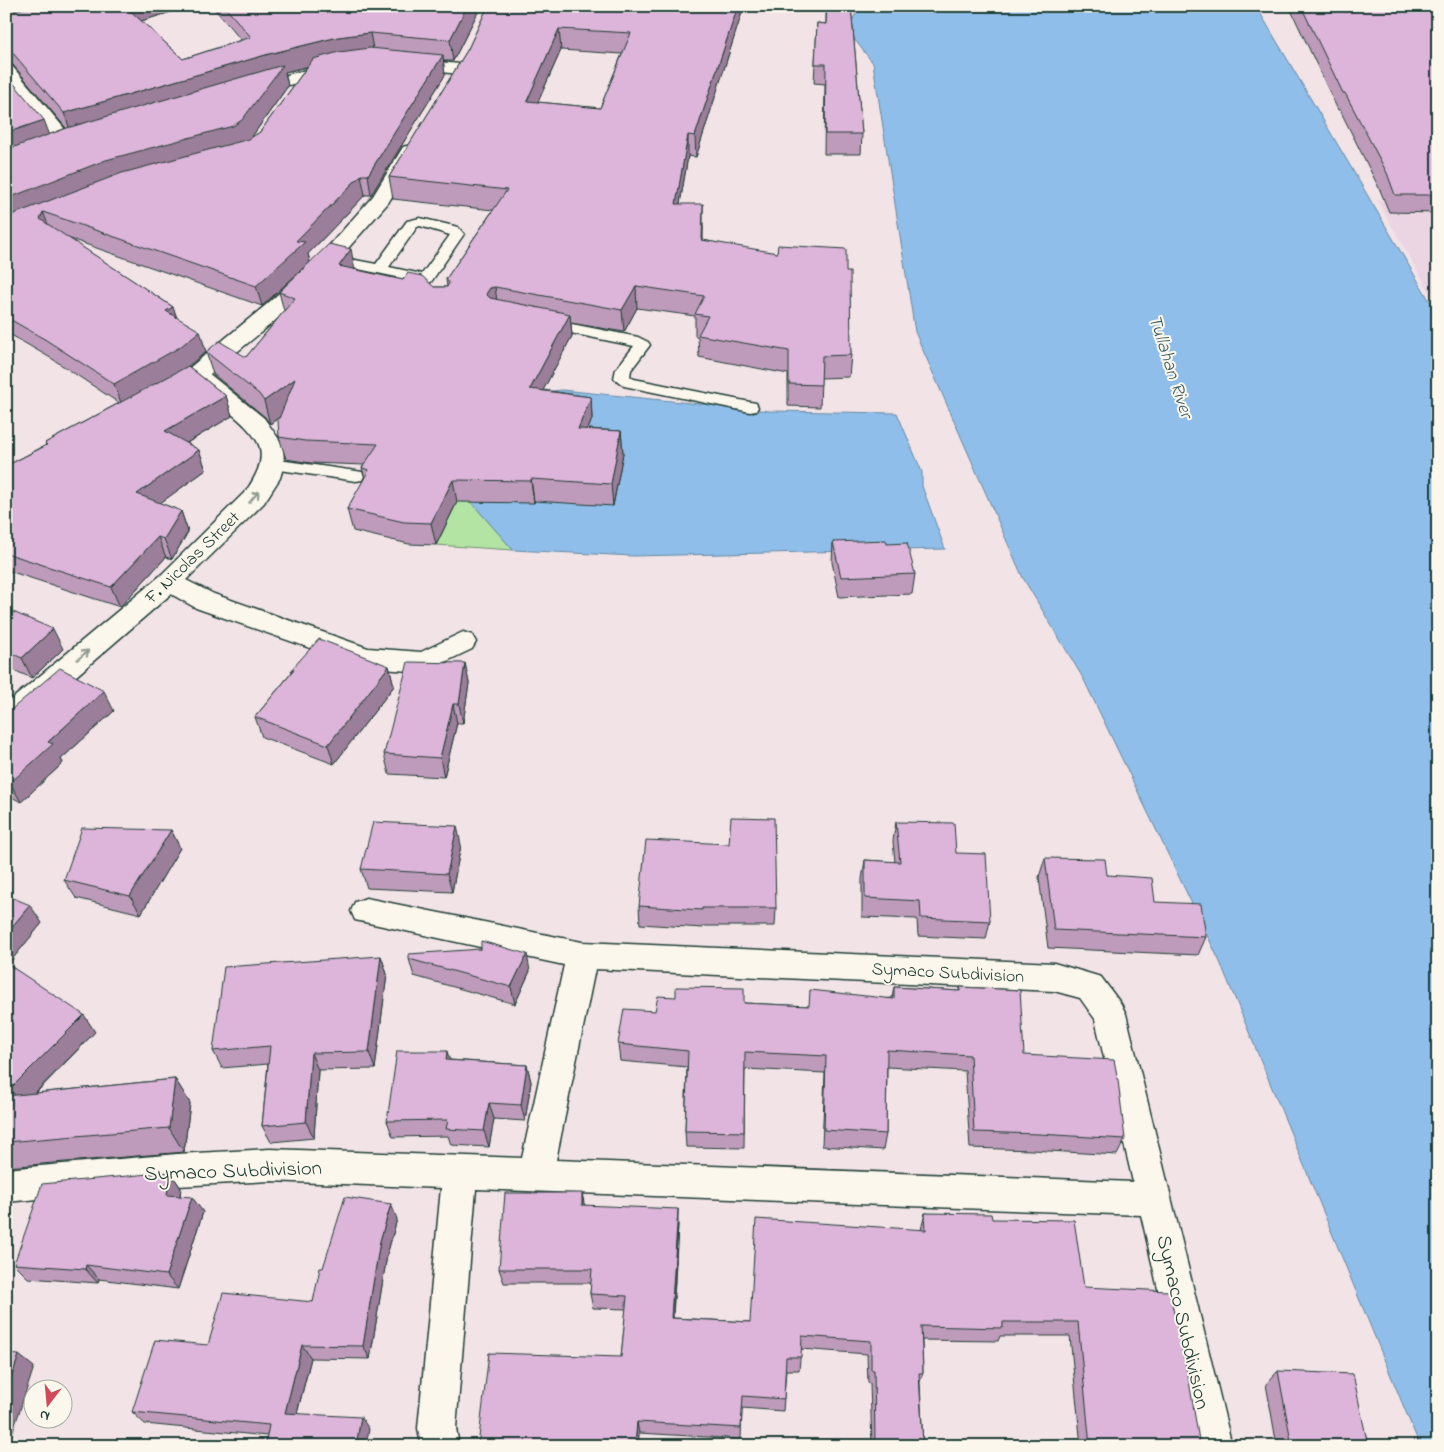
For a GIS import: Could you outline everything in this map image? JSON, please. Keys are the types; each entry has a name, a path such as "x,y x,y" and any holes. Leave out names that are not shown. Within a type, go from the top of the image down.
{"street":[{"path":"393,63 459,69"},
{"path":"233,95 351,64"},
{"path":"6,70 58,148 85,139"},
{"path":"294,96 310,74"},
{"path":"149,401 196,374 274,310 328,259 381,199 423,132"},
{"path":"196,374 256,423 271,445 272,464"},
{"name":"F. Nicolas Street","path":"6,720 169,582 255,497 268,478 272,464"},
{"path":"169,582 205,601 367,658 424,662 463,642"},
{"name":"Symaco Subdivision","path":"366,911 582,955 1054,977 1090,987 1110,1014 1213,1446"},
{"path":"536,1174 582,955"},
{"name":"Symaco Subdivision","path":"6,1186 177,1170 270,1165 1154,1199"},
{"path":"440,1446 438,1428 460,1172"}],"lane":[{"path":"380,269 412,224 420,222 453,230 457,234 426,279"},
{"path":"328,259 426,279"},
{"path":"426,279 432,293"},
{"path":"536,322 638,342 643,345 624,369 622,378 628,383 750,407"},
{"path":"272,464 356,476"}],"shaded area":[{"path":"1377,200 1438,201 1438,307"}],"green space":[{"path":"465,495 513,550 436,545 458,500"}],"water":[{"name":"Tullahan River","path":"860,6 1256,6 1438,315 1438,1446 1420,1446 1220,962 1083,678 1023,578 915,332 873,63 847,30"},
{"path":"562,390 770,411 897,413 922,472 922,486 945,549 633,556 513,550 465,495 544,392"}],"building":[{"path":"33,6 125,6 183,59 251,37 224,6 467,6 450,40 370,33 338,37 269,54 64,113 6,45 6,13"},
{"path":"488,6 738,6 695,136 688,135 676,204 703,204 702,240 777,253 778,245 846,249 846,272 850,272 851,355 822,356 821,385 789,384 789,351 698,335 708,316 695,314 704,296 636,286 622,310 495,287 490,288 486,294 490,298 570,314 530,389 591,397 578,429 621,431 611,484 531,479 531,481 453,480 431,523 404,522 347,509 369,470 362,468 378,444 305,441 279,437 278,421 295,379 264,401 259,394 206,352 219,341 246,357 295,298 279,292 329,244 351,249 339,266 403,280 408,273 422,276 434,287 447,287 449,283 446,279 507,190 389,177 468,49","holes":["559,29 631,33 600,108 527,101"]},
{"path":"827,6 851,6 862,134 825,134 826,64 815,64 817,23 826,24"},
{"path":"1301,6 1438,6 1438,195 1395,195 1387,173 1345,93 1343,93"},
{"path":"370,48 443,55 368,175 361,175 296,241 305,242 256,286 43,212 40,219 173,307 166,311 200,331 180,347 114,384 46,340 6,317 6,239 11,237 6,233 6,217 122,173 249,139 260,132 313,59 339,52"},
{"path":"283,65 242,120 233,126 106,160 6,199 6,150 67,128"},
{"path":"6,74 44,120 6,133"},
{"path":"188,366 226,396 165,431 199,450 137,494 181,511 164,539 158,537 111,587 6,553 6,466"},
{"path":"886,540 887,544 907,543 915,574 841,577 833,542"},
{"path":"6,609 53,629 22,658 6,651"},
{"path":"319,639 389,666 328,745 255,717 294,670 291,670"},
{"path":"408,662 465,663 459,704 453,704 440,758 384,754"},
{"path":"60,668 104,691 48,742 53,744 10,783 6,781 6,714"},
{"path":"731,817 774,818 776,908 702,908 702,910 639,906 646,840 729,844"},
{"path":"373,822 457,826 447,874 361,869"},
{"path":"896,822 954,823 956,853 986,854 990,921 921,918 920,901 865,898 865,860 900,862"},
{"path":"82,828 171,830 130,896 64,880"},
{"path":"1045,858 1105,859 1107,875 1152,878 1155,902 1201,904 1206,937 1054,930"},
{"path":"6,895 30,905 6,934"},
{"path":"481,941 527,954 511,987 409,959 409,954 481,949"},
{"path":"381,956 369,1052 311,1053 306,1122 262,1126 270,1046 213,1051 224,967"},
{"path":"6,963 84,1015 10,1089 6,1087"},
{"path":"676,987 744,988 744,1003 809,1006 810,990 894,999 894,987 960,991 960,987 1020,990 1024,1055 1114,1060 1125,1139 974,1132 970,1055 887,1050 886,1134 824,1130 826,1056 745,1052 744,1132 685,1131 688,1051 618,1044 624,1009 655,1011 658,996 676,997"},
{"path":"397,1051 447,1051 446,1060 527,1065 521,1105 489,1103 484,1131 446,1129 448,1120 387,1121"},
{"path":"175,1079 169,1128 6,1142 6,1096"},
{"path":"170,1172 167,1195 192,1197 166,1275 86,1265 85,1269 14,1264 42,1184"},
{"path":"505,1193 582,1193 582,1205 678,1209 671,1318 750,1322 756,1219 926,1230 925,1213 991,1214 992,1219 1074,1220 1084,1287 1169,1291 1188,1375 1200,1446 1090,1446 1078,1322 1003,1322 1003,1328 921,1326 923,1373 919,1373 923,1446 875,1446 874,1370 871,1370 871,1341 802,1336 801,1357 786,1357 784,1399 743,1396 741,1428 637,1422 635,1445 572,1441 571,1446 478,1446 489,1353 621,1357 627,1296 590,1294 592,1269 499,1269"},
{"path":"345,1197 391,1204 380,1241 363,1346 302,1345 285,1413 361,1417 356,1446 265,1446 269,1425 132,1412 155,1340 208,1345 223,1293 313,1302 320,1268 323,1268"},
{"path":"6,1354 19,1355 6,1393"},
{"path":"1278,1371 1353,1374 1368,1446 1292,1446"}]}
